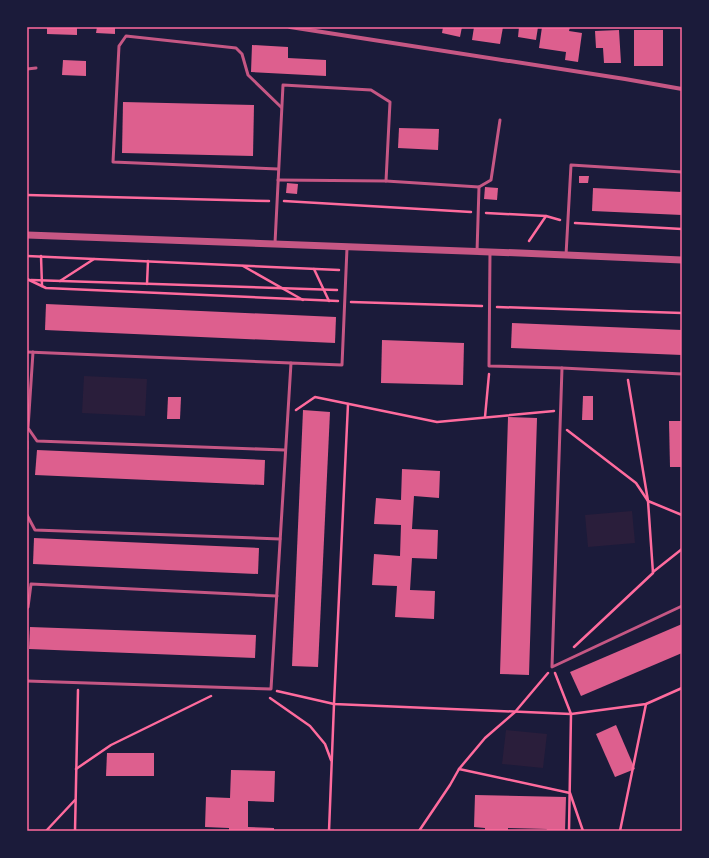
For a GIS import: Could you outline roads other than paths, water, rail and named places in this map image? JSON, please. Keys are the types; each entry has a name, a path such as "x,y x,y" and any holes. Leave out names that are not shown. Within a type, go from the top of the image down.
{"street":[{"path":"290,27 682,89"},
{"path":"27,235 682,260"}],"lane":[{"path":"278,169 113,162 119,46 126,36 236,48 242,54 248,75 281,107"},
{"path":"27,68 36,68"},
{"path":"275,245 282,85 371,90 390,102 386,181"},
{"path":"278,180 386,181 479,187 491,180 500,120"},
{"path":"566,255 571,165 682,172"},
{"path":"477,252 479,187"},
{"path":"27,352 342,365 346,302 347,247"},
{"path":"490,252 489,366 682,374"},
{"path":"33,352 28,428 37,441 285,450"},
{"path":"27,681 271,689 290,363"},
{"path":"562,368 552,667 682,606"},
{"path":"27,515 35,530 280,539"},
{"path":"27,608 31,584 277,596"}]}
